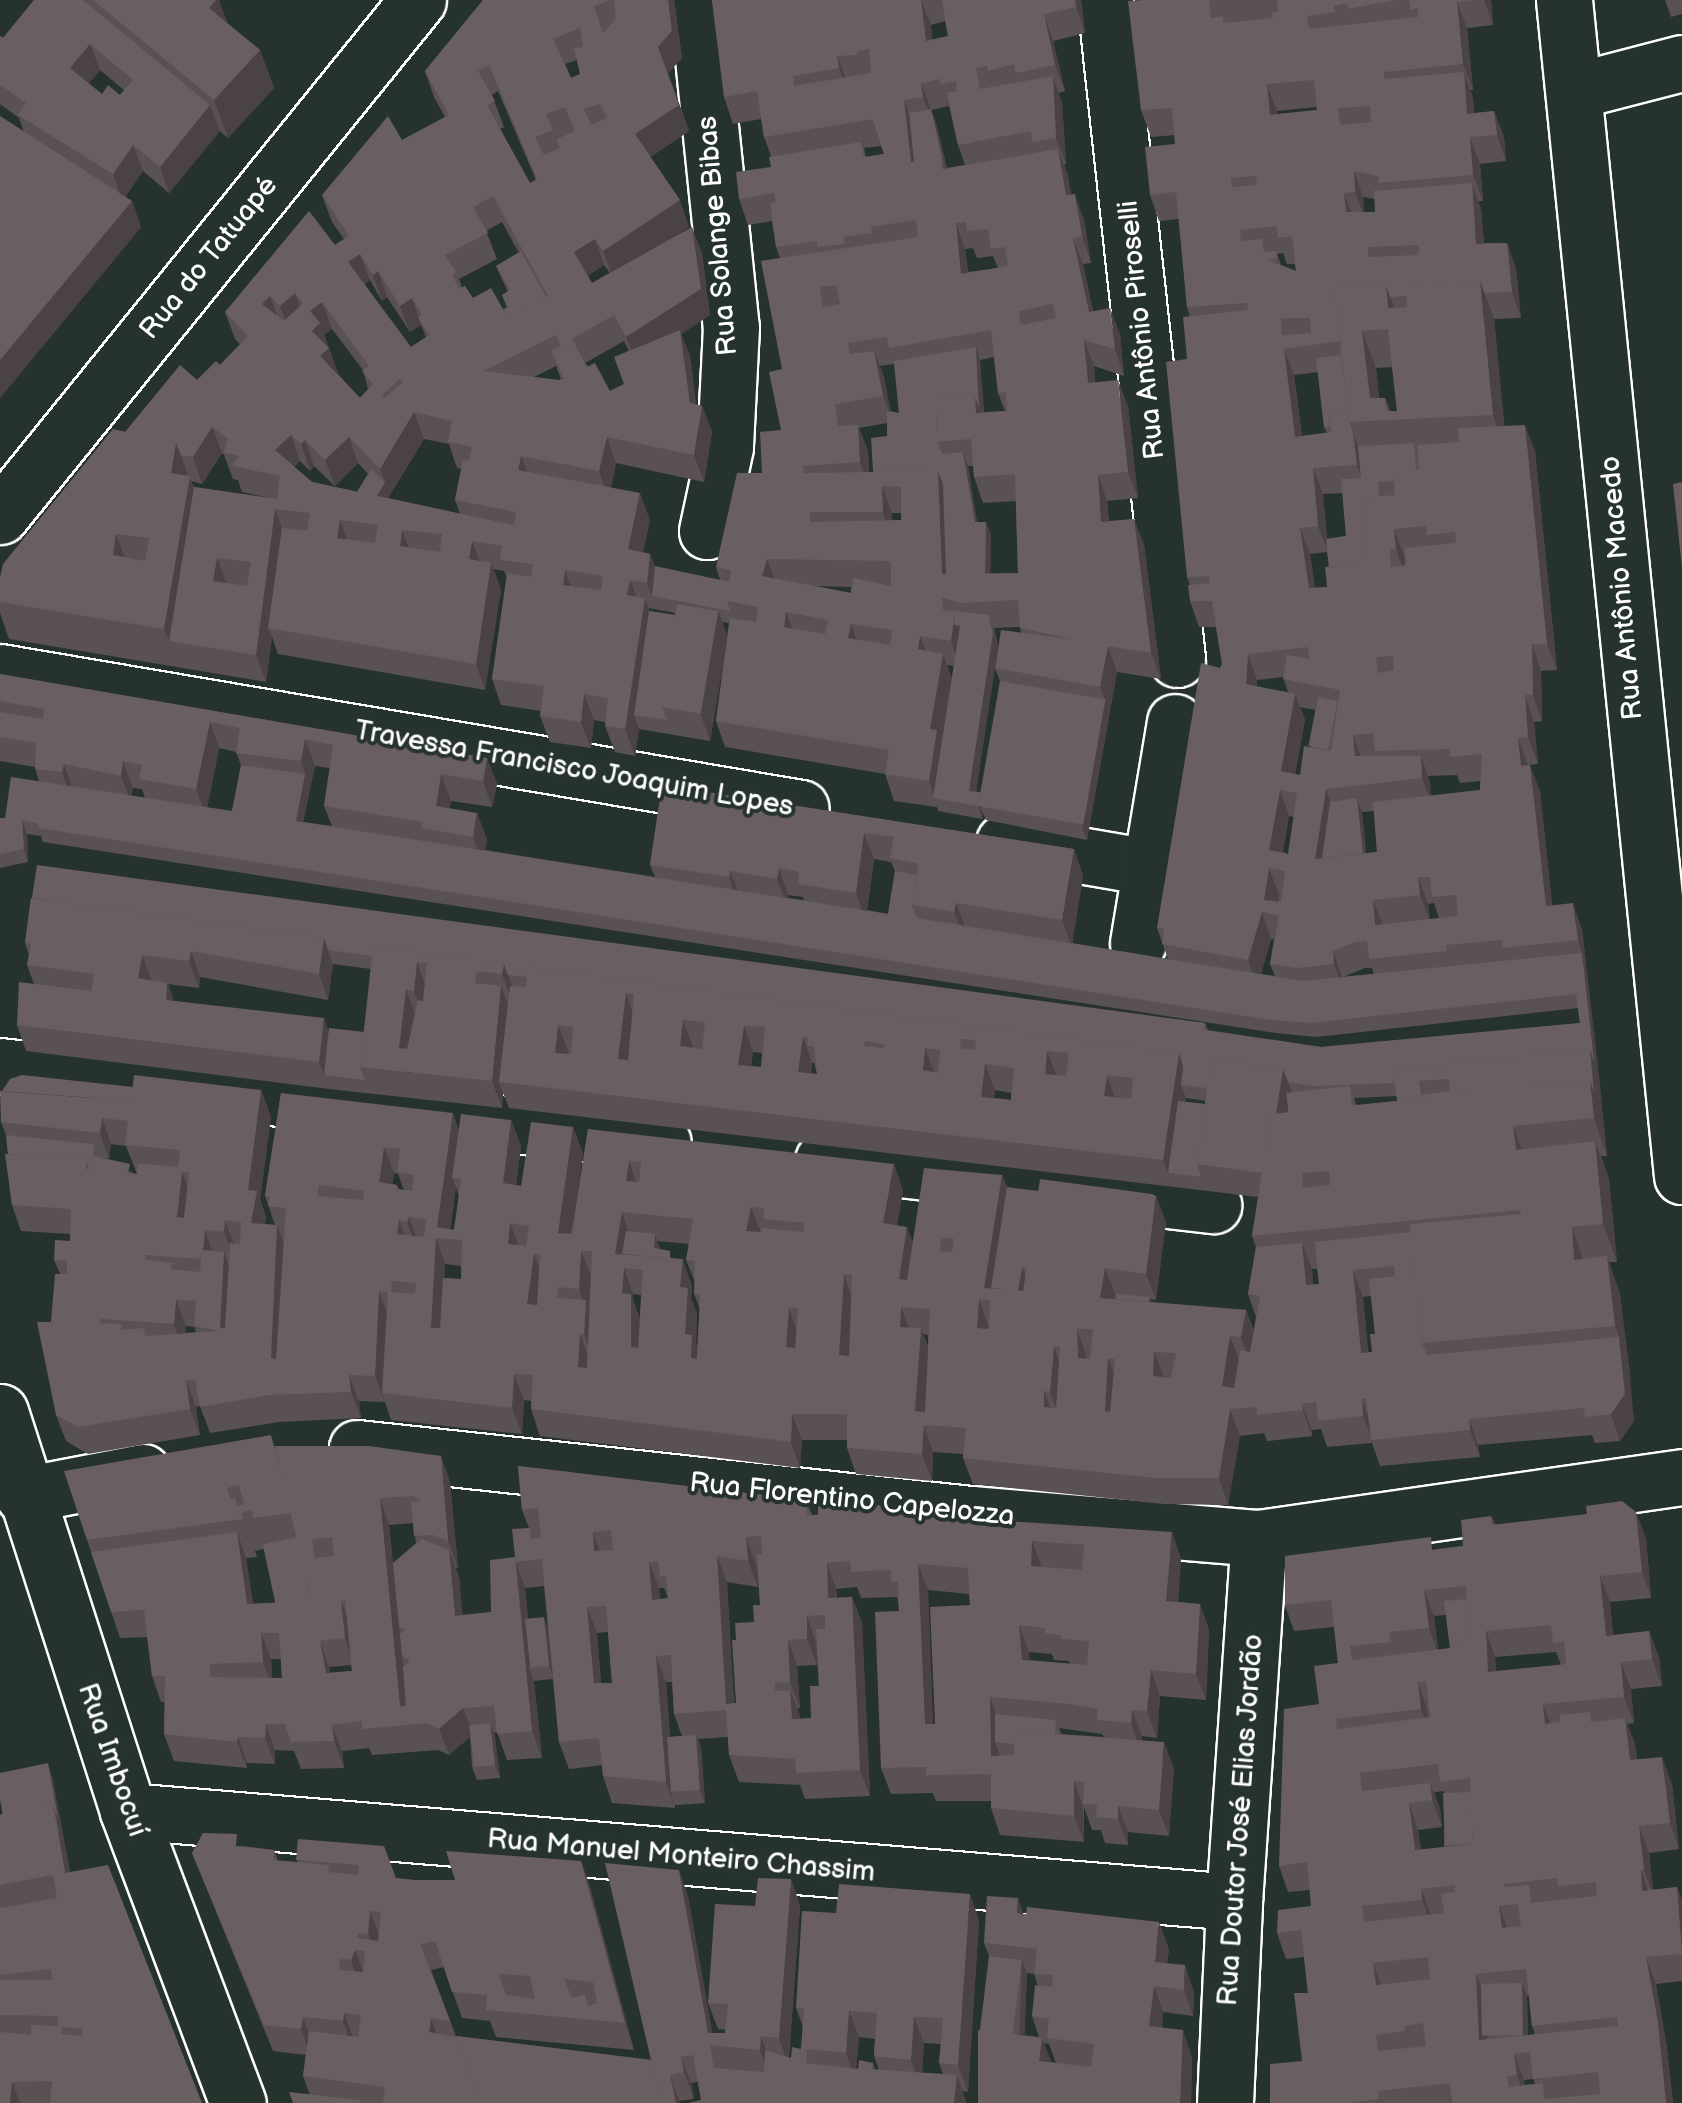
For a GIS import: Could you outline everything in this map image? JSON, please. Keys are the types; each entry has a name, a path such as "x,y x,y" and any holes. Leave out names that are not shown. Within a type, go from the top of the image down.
{"street":[{"name":"Rua do Tatuapé","path":"0,516 418,0"},
{"name":"Rua Solange Bibas","path":"697,0 730,326 724,446 708,530"},
{"name":"Rua Antônio Piroselli","path":"1106,0 1177,659"},
{"name":"Rua Antônio Macedo","path":"1564,0 1682,1176"},
{"path":"1574,91 1682,63"},
{"name":"Travessa Francisco Joaquim Lopes","path":"0,672 856,817"},
{"path":"1138,942 1175,722"},
{"path":"954,834 1149,867"},
{"path":"0,1066 704,1147"},
{"path":"783,1156 1213,1205"},
{"name":"Rua Imbocuí","path":"0,1412 23,1494 128,1811 238,2103"},
{"name":"Rua Florentino Capelozza","path":"311,1447 374,1448 971,1514 1259,1538 1682,1477"},
{"path":"23,1494 196,1462"},
{"name":"Rua Doutor José Elias Jordão","path":"1226,2103 1234,1902 1259,1538"},
{"name":"Rua Manuel Monteiro Chassim","path":"128,1811 1234,1902"}],"building":[{"path":"34,0 83,0 210,105 160,167 133,145 113,174 18,115 26,103 0,85 0,36 3,38","holes":["90,44 133,80 120,95 108,85 102,94 70,68"]},
{"path":"93,0 216,0 209,8 260,50 214,100"},
{"path":"483,0 610,0 594,6 603,33 616,19 614,0 668,0 672,31 658,47 679,105 635,134 680,200 603,251 595,239 574,252 592,283 692,227 701,289 626,337 614,315 572,339 587,367 595,363 610,391 624,384 614,357 680,330 690,403 702,406 694,455 607,437 599,471 521,456 518,470 640,493 628,549 650,554 647,583 630,580 627,595 645,598 625,729 605,726 608,698 584,694 581,722 540,716 544,686 492,679 507,573 531,577 533,564 500,560 502,546 472,541 469,559 491,563 476,664 268,628 282,528 307,531 310,513 275,509 256,655 169,641 194,487 277,499 280,476 232,466 239,456 224,453 228,439 212,427 193,457 181,455 176,443 125,432 180,365 197,380 216,361 220,365 248,336 225,312 309,211 335,245 349,236 322,195 388,116 402,140 449,115 425,71","holes":["580,28 583,47 574,48 580,74 571,78 553,39","489,65 537,179 530,183 487,105 495,101 478,71","600,104 607,118 591,125 584,109","565,107 575,131 557,139 560,148 544,155 535,137 553,130 546,114","493,196 548,296 507,316 491,288 473,298 465,286 459,289 452,275 456,272 445,255 488,233 473,207","360,254 373,275 378,271 400,306 412,298 422,315 418,318 429,335 411,347 348,262","295,293 303,303 284,321 262,304 270,296 280,306","322,302 369,366 362,371 373,384 360,398 320,356 329,348 312,331 320,323 310,311","556,335 561,346 551,351 564,378 559,380 484,371","400,379 403,382 385,398 382,395","414,412 452,421 448,442 472,447 469,461 463,460 455,500 516,512 514,525 312,482 275,450 291,435 301,444 305,440 325,460 349,437 380,469","340,520 378,525 375,543 337,538","402,530 442,534 440,552 400,546","217,558 251,562 247,586 213,581","565,570 603,576 601,590 563,585"]},
{"path":"712,0 921,0 926,41 948,36 942,0 1075,0 1076,7 1044,14 1055,65 1016,73 1014,64 988,71 987,66 976,68 980,89 1053,76 1056,138 1032,142 1031,131 958,145 947,93 957,91 956,81 941,84 940,79 921,83 923,97 904,100 911,162 941,157 943,169 1058,149 1066,195 1075,194 1082,236 1073,238 1089,312 1110,308 1115,349 1084,340 1088,383 1118,380 1128,472 1098,475 1101,522 1134,519 1151,653 1108,646 1100,687 995,668 1001,630 1077,640 1020,628 1018,600 962,603 942,598 943,610 955,613 951,641 920,636 918,649 943,654 930,729 937,730 929,781 885,774 889,750 716,721 730,618 756,622 758,607 727,601 731,570 716,567 737,473 762,473 760,432 781,430 769,372 782,369 761,261 918,237 916,220 871,227 872,233 844,237 845,244 817,247 817,241 776,247 770,203 776,202 774,193 739,199 736,172 771,167 769,157 861,142 864,157 884,154 873,119 764,137 757,91 724,97","holes":["869,49 871,73 794,86 793,76 839,68 837,56 857,55 857,51","966,222 967,231 988,229 991,249 1005,247 1008,266 961,274 956,223","836,285 840,304 823,307 820,287","1053,304 1056,318 1021,325 1019,311","991,330 998,393 1006,392 1007,411 976,413 974,395 936,400 937,442 971,439 974,477 1015,474 1018,573 942,574 938,471 804,473 803,466 860,462 858,425 838,426 835,404 883,396 874,351 850,354 848,343 887,337 889,348","882,486 901,487 901,520 810,522 810,512 883,512","767,559 891,561 891,586 853,578 851,593 762,576","786,612 828,620 825,634 784,627","851,624 892,630 890,645 848,638"]},
{"path":"1216,0 1209,1 1211,18 1223,16 1223,23 1273,18 1272,12 1278,12 1277,0 1396,0 1348,9 1347,3 1334,6 1335,12 1307,16 1309,29 1418,17 1418,8 1411,10 1409,0 1472,0 1457,2 1463,64 1384,72 1384,79 1464,72 1467,114 1494,111 1497,135 1470,137 1473,175 1379,183 1378,176 1354,171 1355,192 1344,193 1346,212 1375,212 1374,191 1472,183 1476,244 1507,243 1512,292 1485,293 1480,281 1406,284 1407,296 1390,297 1386,285 1334,287 1340,341 1284,349 1295,437 1331,432 1329,413 1348,411 1357,465 1313,468 1318,526 1300,528 1309,588 1327,587 1325,567 1359,565 1368,497 1395,495 1394,472 1419,469 1417,445 1459,442 1458,428 1525,425 1547,644 1532,644 1533,695 1525,695 1528,737 1518,738 1521,766 1530,765 1546,906 1573,903 1578,940 1503,948 1502,940 1446,945 1447,951 1369,959 1367,941 1355,942 1333,951 1334,964 1297,968 1270,964 1279,916 1262,912 1248,960 1162,944 1164,928 1157,928 1201,663 1220,668 1222,664 1212,601 1190,601 1188,585 1210,583 1209,576 1187,577 1166,362 1187,359 1183,317 1248,310 1247,303 1187,307 1176,192 1150,195 1145,147 1175,144 1172,108 1141,110 1128,1","holes":["1314,80 1317,110 1270,115 1267,84","1370,106 1371,122 1340,125 1338,108","1256,176 1257,185 1232,187 1231,178","1277,226 1278,238 1292,236 1296,271 1267,260 1277,258 1276,251 1264,252 1262,239 1241,241 1240,230","1419,245 1419,255 1368,257 1368,247","1281,318 1310,318 1311,333 1282,335","1426,526 1427,535 1455,532 1456,543 1405,548 1406,565 1391,567 1390,549 1396,549 1394,529","1308,647 1309,659 1287,655 1283,679 1340,690 1331,751 1304,746 1300,775 1281,771 1295,694 1246,684 1248,654","1393,656 1394,670 1378,673 1376,657","1373,733 1375,751 1450,749 1450,757 1482,754 1480,790 1373,802 1377,852 1315,859 1326,789 1422,778 1421,756 1355,756 1353,735","1280,790 1297,793 1288,854 1269,850","1269,868 1285,871 1281,902 1264,900","1418,877 1430,877 1432,897 1456,895 1458,916 1375,925 1373,900 1420,895"]},
{"path":"931,109 945,169 941,157 914,162 909,113"},
{"path":"0,116 132,201 0,360"},
{"path":"521,251 546,297 507,316 504,309 508,307 502,295 510,290 496,266"},
{"path":"1480,281 1493,415 1349,422 1334,287 1386,285 1388,308 1407,307 1406,284","holes":["1388,329 1397,411 1386,411 1385,398 1370,398 1362,331"]},
{"path":"976,347 979,408 974,395 936,400 937,442 942,454 963,452 975,522 986,522 985,574 946,574 943,484 938,471 873,472 871,438 887,436 887,411 899,413 894,361"},
{"path":"1341,355 1348,411 1329,413 1330,426 1324,427 1316,358"},
{"path":"113,429 176,443 171,473 190,476 164,629 0,602 3,564","holes":["116,534 149,538 145,561 113,555"]},
{"path":"1414,443 1416,470 1394,472 1394,481 1378,482 1379,496 1368,497 1359,565 1329,567 1326,539 1346,536 1341,479 1361,478 1358,446"},
{"path":"371,469 385,482 377,496 357,492"},
{"path":"1682,482 1682,568 1673,484"},
{"path":"655,566 730,582 730,611 652,596"},
{"path":"677,604 718,611 700,714 659,706"},
{"path":"947,610 989,615 993,633 969,791 980,792 978,806 933,798 960,626 954,625 955,613"},
{"path":"649,611 675,615 662,707 667,720 634,715"},
{"path":"0,674 487,758 483,781 441,774 436,806 477,813 473,837 421,828 423,822 324,806 333,745 305,739 301,761 236,753 240,728 210,722 196,789 139,779 142,765 123,761 121,776 64,764 62,772 35,769 36,743 0,737 0,712 43,719 44,709 0,701"},
{"path":"1000,681 1105,700 1083,825 978,806"},
{"path":"1318,697 1338,701 1328,750 1308,746"},
{"path":"241,765 305,774 296,821 888,914 895,871 916,875 912,905 917,918 1302,981 1582,953 1594,1062 1590,1049 1393,1070 1395,1083 1313,1086 1288,1082 1283,1069 1211,1058 1207,1088 1181,1085 1183,1066 1179,1053 528,967 527,977 508,975 504,964 373,946 372,956 328,950 324,938 32,898 37,865 1205,1023 1204,1030 1321,1047 1580,1023 1576,994 1311,1023 1271,1020 38,828 39,824 22,820 24,849 0,854 0,818 5,818 11,777 232,811"},
{"path":"662,785 1074,849 1062,920 956,903 954,912 912,905 918,864 890,858 894,837 864,833 856,893 798,884 799,872 779,868 777,879 730,871 729,877 650,865"},
{"path":"1357,798 1363,853 1322,858 1330,802"},
{"path":"31,898 324,938 319,974 191,951 189,961 142,955 138,978 167,983 166,1000 324,1018 319,1062 17,1025 19,982 91,991 94,974 27,965 31,944 25,943"},
{"path":"373,946 504,964 502,974 477,971 475,983 501,986 492,1081 360,1067","holes":["417,962 427,963 423,1001 418,1000 407,1049 399,1048 406,989 414,991"]},
{"path":"528,967 1179,1053 1163,1160 499,1082 510,986 526,987","holes":["626,993 634,994 628,1060 618,1059","683,1020 705,1022 702,1049 680,1046","558,1025 573,1027 571,1054 555,1053","744,1026 765,1027 761,1067 738,1065","803,1037 808,1037 807,1046 814,1046 817,1074 798,1072","961,1039 976,1040 975,1050 960,1048","865,1041 884,1044 883,1048 864,1046","925,1048 940,1050 938,1073 923,1070","1047,1051 1069,1053 1066,1076 1045,1074","985,1064 1014,1068 1011,1100 981,1097","1107,1075 1133,1078 1131,1099 1104,1096"]},
{"path":"329,1028 364,1032 360,1067 365,1080 324,1075"},
{"path":"1590,1049 1594,1092 1590,1081 1397,1101 1393,1070","holes":["1449,1079 1450,1091 1421,1095 1419,1081"]},
{"path":"1211,1058 1283,1069 1262,1173 1197,1164"},
{"path":"22,1075 133,1087 131,1101 2,1091 10,1079"},
{"path":"134,1075 261,1090 248,1190 257,1191 251,1223 277,1225 271,1358 276,1359 286,1208 268,1206 270,1196 265,1196 281,1093 453,1113 437,1227 454,1230 461,1179 452,1178 461,1114 511,1120 503,1183 521,1186 531,1122 573,1127 558,1233 572,1234 588,1129 894,1164 883,1223 907,1227 899,1279 907,1280 924,1168 1002,1175 984,1288 1023,1291 1040,1179 1152,1194 1156,1196 1146,1274 1105,1268 1100,1298 1246,1310 1241,1337 1230,1336 1222,1386 1234,1388 1240,1350 1250,1352 1260,1296 1248,1294 1256,1247 1302,1243 1306,1285 1319,1284 1315,1242 1411,1232 1422,1343 1427,1355 1619,1337 1625,1394 1611,1414 1585,1417 1584,1408 1469,1419 1470,1430 1371,1440 1366,1398 1362,1399 1363,1416 1318,1421 1316,1402 1302,1404 1303,1410 1257,1415 1257,1407 1230,1409 1219,1478 1155,1478 963,1458 966,1428 924,1425 922,1454 847,1448 847,1414 792,1414 791,1442 531,1409 533,1375 514,1374 512,1408 382,1393 388,1292 379,1291 375,1376 349,1375 351,1392 269,1395 200,1407 195,1380 186,1380 190,1409 78,1427 56,1415 37,1322 51,1322 55,1274 67,1274 67,1261 54,1260 55,1240 70,1241 71,1209 12,1205 5,1154 86,1160 86,1169 137,1174 138,1163 178,1167 180,1150 125,1145 128,1121 102,1118 100,1133 1,1122 0,1091 131,1101","holes":["384,1147 400,1149 397,1172 414,1175 412,1191 397,1189 397,1185 379,1182","629,1161 641,1162 639,1182 626,1181","182,1172 189,1172 184,1218 177,1217","319,1185 364,1191 363,1200 317,1196","751,1207 764,1208 763,1219 804,1223 804,1232 762,1228 761,1232 746,1231","622,1212 693,1219 686,1260 695,1261 694,1294 700,1295 697,1359 691,1358 692,1335 685,1334 688,1288 680,1287 683,1259 615,1254","426,1219 424,1237 397,1234 399,1220","225,1220 241,1222 240,1244 230,1243 225,1328 220,1328 224,1252 203,1250 205,1230 224,1232","510,1223 529,1226 526,1246 508,1244","941,1237 954,1239 952,1252 940,1251","436,1238 462,1240 461,1279 443,1278 440,1328 431,1328","581,1251 592,1251 587,1368 578,1367 586,1300 557,1298 558,1287 579,1289","534,1254 540,1255 537,1305 527,1304","145,1255 201,1259 200,1272 171,1269 172,1263 145,1260","1394,1266 1395,1276 1369,1279 1375,1334 1370,1334 1372,1352 1361,1353 1353,1270","624,1268 643,1270 638,1348 631,1347 631,1294 622,1293","844,1274 852,1275 849,1356 839,1355","392,1281 416,1283 415,1294 391,1292","979,1299 990,1300 989,1329 977,1328","176,1300 196,1301 194,1326 219,1331 145,1336 144,1328 121,1330 121,1324 100,1323 100,1319 174,1324","901,1307 930,1309 925,1412 915,1411 921,1328 900,1327","789,1308 798,1308 795,1348 786,1347","1077,1329 1093,1329 1090,1359 1078,1358","1054,1346 1060,1347 1056,1408 1044,1407 1044,1391 1050,1392","1154,1352 1176,1353 1171,1378 1153,1376","1108,1359 1115,1359 1110,1412 1105,1411"]},
{"path":"1590,1081 1594,1118 1513,1126 1516,1150 1595,1141 1603,1224 1572,1227 1574,1260 1607,1256 1615,1326 1422,1343 1410,1224 1521,1214 1520,1210 1252,1236 1271,1114","holes":["1329,1171 1330,1185 1303,1188 1302,1173"]},
{"path":"1350,1086 1352,1106 1288,1113 1286,1093"},
{"path":"1178,1101 1205,1104 1197,1164 1201,1177 1168,1173"},
{"path":"6,1135 94,1144 93,1156 130,1164 128,1173 90,1170 86,1160 8,1154"},
{"path":"1007,1187 1039,1191 1027,1268 1022,1267 1018,1291 991,1288"},
{"path":"626,1231 655,1234 654,1248 670,1251 670,1258 622,1254"},
{"path":"1117,1294 1149,1297 1148,1302 1117,1299"},
{"path":"271,1435 292,1513 253,1518 252,1510 241,1513 243,1519 87,1540 64,1471","holes":["239,1485 244,1504 237,1506 227,1488"]},
{"path":"275,1446 369,1446 441,1456 448,1541 433,1535 414,1536 411,1502 421,1501 414,1496 380,1498 400,1706 406,1706 403,1667 410,1661 402,1656 400,1634 405,1630 399,1626 393,1563 422,1539 449,1550 455,1616 491,1612 490,1560 515,1557 532,1731 497,1734 494,1706 463,1708 439,1729 428,1723 362,1729 362,1721 332,1725 334,1741 291,1742 285,1724 266,1724 265,1738 238,1737 237,1742 164,1734 165,1676 152,1676 144,1610 111,1612 91,1552 237,1532 247,1604 311,1601","holes":["332,1537 334,1556 315,1558 312,1539","345,1600 352,1671 326,1673 320,1641 345,1638 341,1601","261,1633 279,1633 282,1678 210,1677 210,1664 263,1662"]},
{"path":"518,1466 806,1500 807,1515 818,1515 818,1501 916,1508 917,1515 1172,1532 1166,1601 1200,1604 1196,1674 1151,1670 1147,1711 1132,1710 1131,1723 1097,1720 1098,1709 990,1697 991,1756 1014,1755 1014,1731 1164,1742 1159,1810 1118,1806 1118,1819 1096,1817 1097,1804 1083,1804 1084,1782 1074,1781 1074,1816 991,1808 991,1774 926,1775 926,1767 881,1768 875,1612 899,1611 898,1582 891,1582 891,1570 851,1572 850,1561 827,1563 828,1598 852,1597 860,1770 796,1773 795,1759 729,1755 726,1710 674,1714 671,1655 656,1656 666,1782 603,1776 599,1738 559,1742 542,1559 516,1562 512,1529 530,1528 531,1539 541,1538 538,1508 522,1510","holes":["611,1530 613,1550 594,1551 593,1532","761,1536 762,1554 757,1555 760,1605 753,1605 754,1622 735,1623 736,1640 732,1640 736,1703 726,1704 717,1556 748,1561 746,1537","1032,1541 1084,1545 1082,1570 1031,1566","649,1562 658,1562 660,1576 666,1576 668,1598 652,1600","918,1564 968,1568 970,1605 930,1607 935,1724 925,1724","606,1606 612,1683 594,1683 587,1607","825,1615 825,1629 816,1629 819,1686 810,1686 811,1718 792,1719 790,1690 775,1691 775,1683 790,1682 788,1640 807,1639 807,1616","1019,1625 1045,1628 1045,1633 1061,1635 1061,1639 1089,1641 1087,1665 1022,1660"]},
{"path":"1622,1501 1636,1512 1642,1572 1600,1576 1606,1636 1649,1631 1652,1659 1621,1662 1624,1697 1543,1704 1545,1724 1560,1722 1560,1715 1590,1712 1591,1722 1625,1718 1630,1760 1662,1757 1670,1823 1639,1826 1642,1891 1677,1887 1682,1954 1646,1957 1658,2022 1666,2103 1452,2103 1450,2083 1378,2091 1379,2099 1351,2103 1270,2103 1270,2064 1302,2061 1294,1993 1308,1993 1301,1930 1277,1933 1278,1910 1311,1906 1307,1862 1279,1866 1284,1709 1319,1704 1314,1666 1338,1663 1331,1600 1285,1605 1285,1556 1431,1537 1432,1550 1463,1546 1461,1520 1491,1516 1492,1525 1587,1514 1586,1506","holes":["1466,1586 1467,1646 1352,1660 1350,1646 1391,1642 1389,1632 1429,1628 1424,1590","1551,1625 1553,1643 1564,1641 1566,1664 1488,1672 1486,1631","1426,1681 1430,1717 1337,1729 1336,1719 1421,1709 1418,1682","1438,1764 1440,1782 1470,1778 1473,1844 1415,1850 1409,1803 1432,1800 1430,1783 1362,1791 1360,1773","1557,1878 1558,1886 1596,1882 1597,1896 1531,1903 1529,1885 1504,1884","1455,1885 1455,1892 1441,1894 1444,1913 1364,1922 1362,1906 1422,1900 1421,1889","1518,1904 1521,1926 1502,1928 1499,1906","1428,1957 1430,1979 1376,1985 1373,1963","1526,1969 1532,2026 1617,2017 1618,2026 1479,2040 1476,1974","1423,2023 1426,2046 1378,2051 1376,2035 1405,2031 1405,2026","1530,2052 1533,2079 1598,2072 1600,2094 1544,2099 1543,2083 1509,2087 1507,2076 1517,2075 1514,2054"]},
{"path":"297,1537 311,1602 276,1609 263,1544"},
{"path":"1466,1599 1467,1646 1450,1648 1444,1601"},
{"path":"544,1617 549,1666 530,1668 525,1619"},
{"path":"995,1714 1056,1720 1055,1734 1014,1731 1014,1744 995,1742"},
{"path":"490,1723 495,1765 474,1767 469,1726"},
{"path":"696,1735 700,1790 671,1792 667,1737"},
{"path":"48,1763 58,1818 53,1805 3,1815 0,1773"},
{"path":"1471,1792 1473,1844 1445,1845 1443,1793"},
{"path":"53,1805 65,1873 108,1865 202,2103 50,2103 52,2081 12,2082 10,2103 0,2103 0,2032 31,2035 31,2025 58,2026 58,2016 0,2015 0,1980 52,1980 51,1969 0,1975 0,1908 57,1898 53,1875 0,1885 0,1815","holes":["62,2027 83,2029 82,2036 61,2034"]},
{"path":"203,1833 237,1834 236,1846 274,1850 273,1860 329,1865 328,1872 358,1875 359,1865 296,1860 298,1839 384,1846 396,1878 414,1880 455,1880 446,1851 581,1861 625,2023 486,2010 487,1995 452,1992 435,1941 420,1944 450,2021 431,2018 429,2032 456,2037 480,2103 383,2103 385,2087 303,2076 309,2031 358,2037 361,2015 344,2013 343,2021 303,2017 301,2029 264,2025 192,1853","holes":["370,1911 381,1912 378,1941 357,1938 358,1933 368,1934","355,1950 365,1951 363,1972 339,1970 340,1959 351,1960","499,1974 530,1976 535,1999 506,1995","564,1979 593,1982 597,2003 588,2006 585,1994 572,1998"]},
{"path":"605,1863 679,1870 708,2033 725,2033 728,2004 708,2003 715,1904 755,1906 758,1878 791,1879 779,2038 761,2036 760,2050 710,2045 714,2068 764,2072 765,2050 791,2058 792,2047 801,2049 804,2008 796,2008 802,1911 836,1913 839,1884 970,1894 958,2065 939,2063 943,2018 914,2017 911,2060 874,2056 877,2013 849,2011 846,2053 807,2049 806,2063 858,2069 859,2060 873,2063 871,2069 957,2075 954,2103 688,2103 701,2100 693,2055 681,2057 684,2072 670,2075 676,2103 661,2103"},
{"path":"987,1896 1018,1898 1017,1913 1026,1915 1027,1907 1159,1922 1155,1962 1185,1965 1184,1990 1154,1986 1149,2026 1183,2030 1180,2103 978,2103 978,2030 1042,2038 1039,2061 1091,2067 1094,2044 1047,2038 1049,2019 1032,2016 1035,1985 1052,1987 1053,1975 1034,1974 1037,1949 984,1943"},
{"path":"989,1956 1022,1960 1013,2034 980,2030"},
{"path":"1522,1983 1523,2035 1482,2036 1481,1984"},
{"path":"456,2036 651,2060 661,2103 480,2103"},
{"path":"289,2092 360,2100 360,2103 293,2103"}]}
